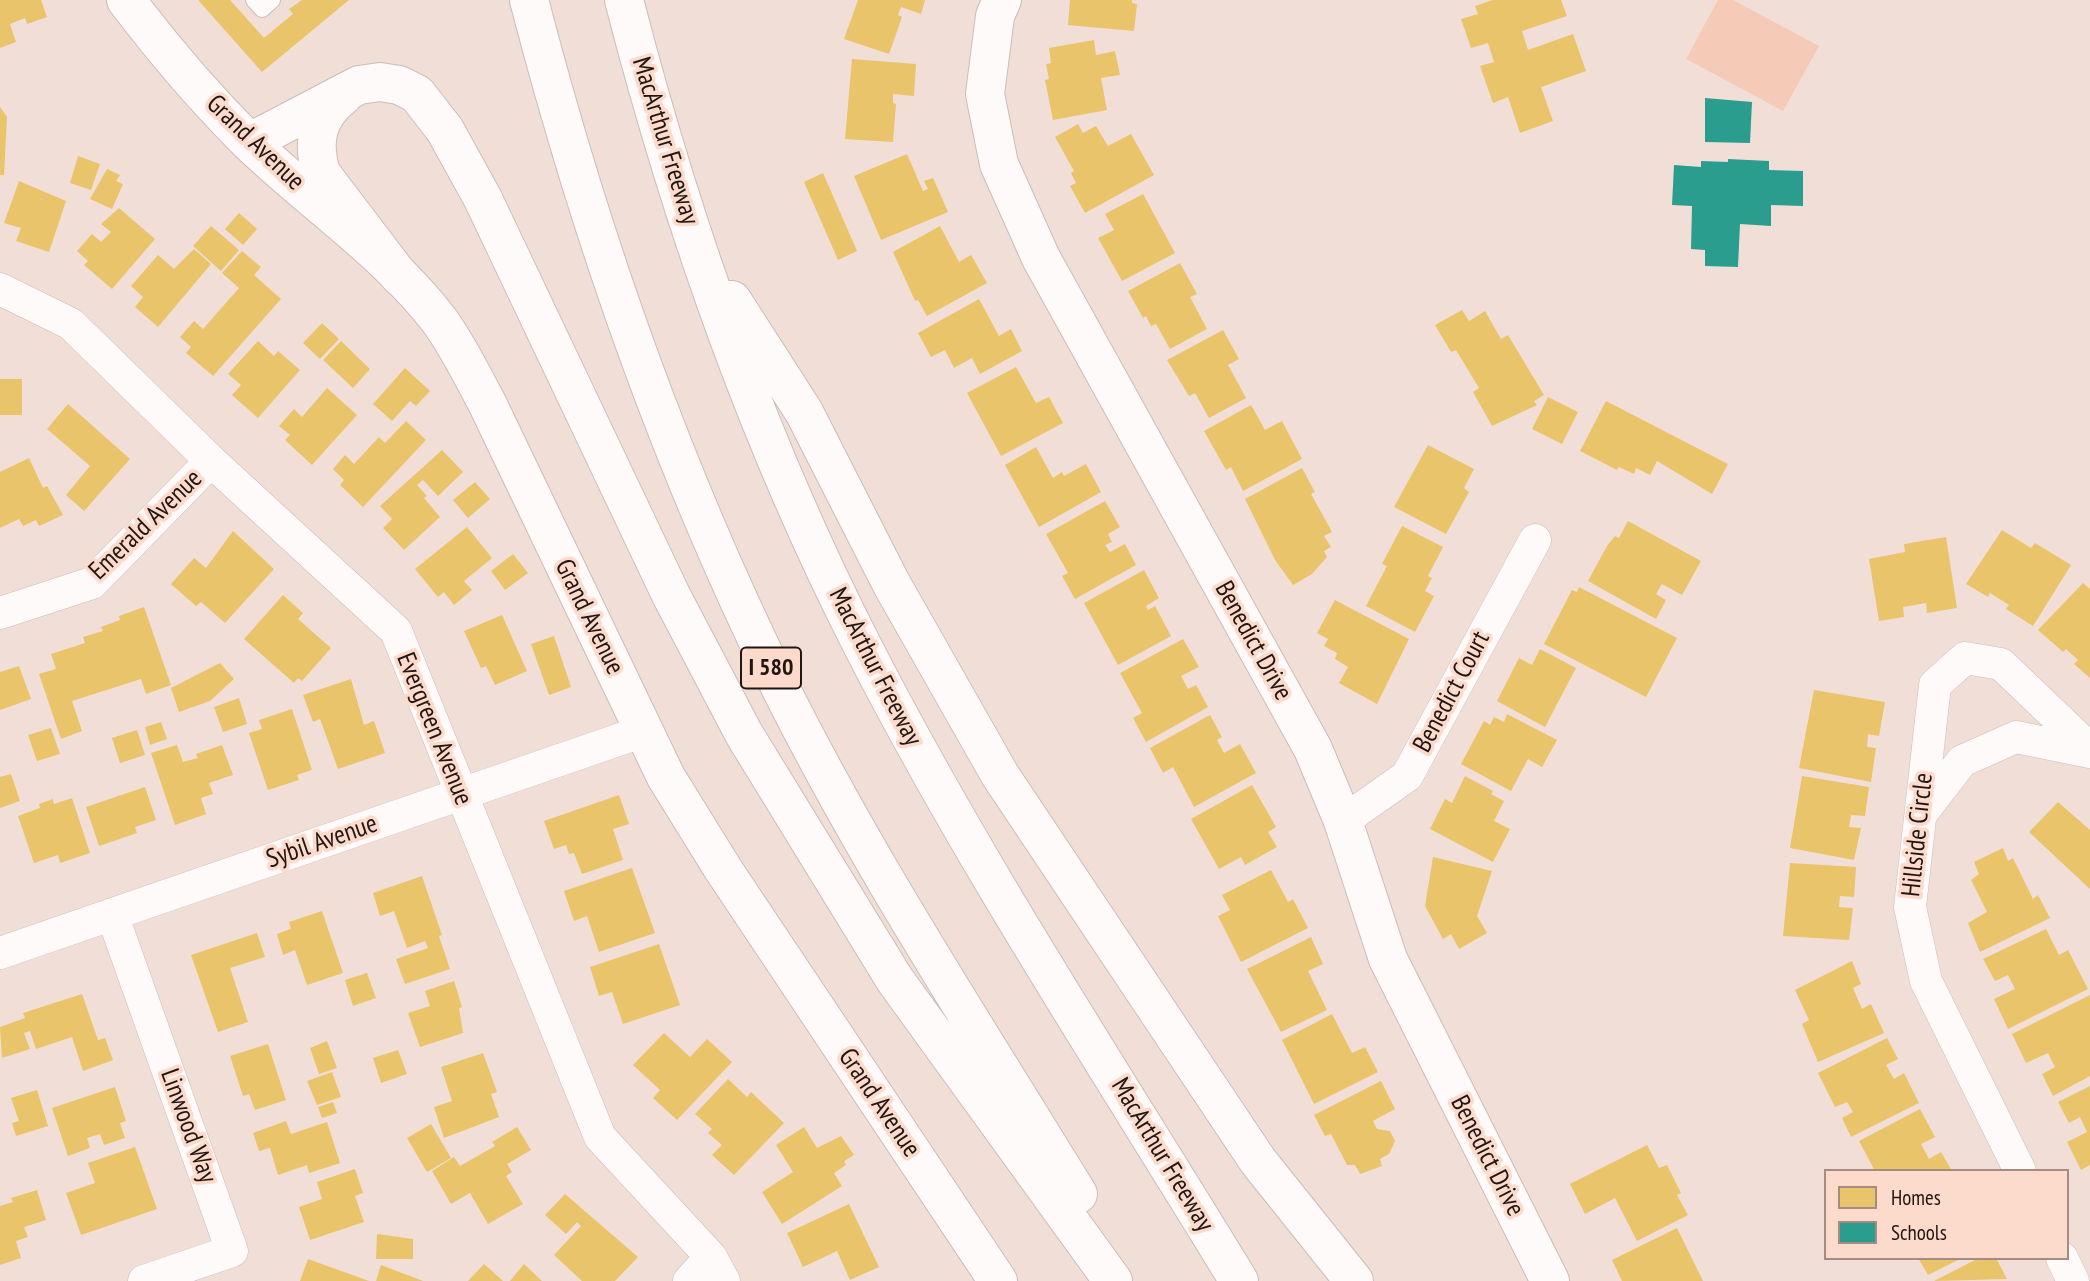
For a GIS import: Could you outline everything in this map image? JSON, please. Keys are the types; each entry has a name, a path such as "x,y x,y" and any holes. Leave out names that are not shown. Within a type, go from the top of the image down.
{"main road":[{"name":"Grand Avenue","path":"127,0 176,64 250,142 400,276 439,320 463,356 666,777 723,869 998,1281"},
{"name":"I 580","path":"529,0 579,181 610,279 645,379 727,576 777,680 883,876 1131,1281"},
{"name":"MacArthur Freeway","path":"624,0 644,78 696,244 770,441 810,536 878,677 963,830 1239,1281"},
{"path":"644,78 653,0"},
{"name":"Benedict Drive","path":"1002,0 995,16 985,94 999,164 1041,258 1313,749 1343,821 1388,959 1550,1281"},
{"path":"250,142 359,85 389,83 416,94 445,130 483,199 671,595 744,734 895,980 1113,1281"},
{"path":"359,85 323,115 316,134 316,155 321,173 400,276"},
{"path":"696,244 804,412 897,594 1000,775 1258,1161 1354,1281"}],"street":[{"name":"Evergreen Avenue","path":"0,289 71,324 212,461 396,631 600,1137 717,1269"},
{"name":"Emerald Avenue","path":"0,613 92,583 212,461"},
{"name":"Benedict Court","path":"1343,821 1407,776 1535,540"},
{"name":"Hillside Circle","path":"2019,1169 1926,981 1910,907 1935,685 1965,658 2001,664 2090,751"},
{"name":"Sybil Avenue","path":"0,953 644,732"},
{"path":"1922,813 1962,761 2017,737 2090,751"},
{"name":"Linwood Way","path":"112,914 232,1251 144,1281"},
{"path":"2063,1260 2073,1281"},
{"path":"689,1281 717,1269"}],"lane":[{"path":"254,0 261,9 272,0"}],"shaded area":[{"path":"1718,0 1733,0 1819,46 1783,111 1686,59"}],"building: Homes":[{"path":"0,0 41,0 47,17 27,24 25,18 10,24 16,42 0,48"},
{"path":"198,0 230,0 264,38 293,14 289,9 302,0 349,0 262,72"},
{"path":"858,0 925,0 921,14 901,7 898,15 902,17 889,54 844,39"},
{"path":"1070,0 1132,0 1132,3 1137,4 1134,31 1068,25"},
{"path":"1493,0 1561,0 1567,16 1522,31 1528,50 1573,34 1586,71 1541,87 1553,121 1520,133 1508,97 1493,103 1480,66 1494,62 1488,43 1471,48 1461,19 1478,14 1475,6"},
{"path":"1094,40 1096,55 1115,51 1120,75 1101,78 1107,110 1053,120 1045,80 1049,79 1046,64 1051,63 1049,48"},
{"path":"852,59 916,64 914,96 893,94 893,103 896,104 893,142 845,139"},
{"path":"0,107 7,117 4,175 0,175"},
{"path":"1078,124 1083,133 1096,126 1108,146 1131,134 1154,175 1085,213 1070,186 1076,183 1071,173 1074,171 1055,137"},
{"path":"907,154 923,191 928,189 924,181 933,178 948,212 881,240 854,176"},
{"path":"78,156 100,164 91,190 70,183"},
{"path":"107,169 120,175 116,181 123,184 112,209 90,199"},
{"path":"823,173 857,251 838,260 804,182"},
{"path":"19,181 66,201 49,252 16,241 21,228 4,223"},
{"path":"1143,194 1175,253 1122,281 1098,238 1114,230 1105,214"},
{"path":"119,208 155,239 112,289 84,265 88,261 77,251 92,234 101,242 111,232 101,224"},
{"path":"239,213 257,229 243,245 225,229"},
{"path":"211,226 239,250 221,271 193,246"},
{"path":"940,226 959,262 971,255 987,283 927,316 918,300 915,301 893,252"},
{"path":"194,249 211,264 158,327 135,307 143,297 131,286 158,255 174,269"},
{"path":"242,251 261,267 254,275 281,299 213,376 186,353 191,347 180,337 194,321 203,329 239,288 222,273"},
{"path":"1180,263 1197,294 1190,297 1207,329 1170,349 1156,324 1151,326 1146,316 1143,318 1128,291"},
{"path":"979,299 999,336 1011,329 1022,351 980,374 972,358 954,368 945,350 931,357 918,333"},
{"path":"1462,310 1469,321 1485,311 1501,339 1508,335 1544,395 1534,401 1537,405 1492,426 1473,392 1479,388 1456,350 1451,352 1435,325"},
{"path":"322,323 339,339 320,359 303,343"},
{"path":"1223,330 1239,359 1228,365 1246,398 1209,418 1195,393 1189,396 1167,360"},
{"path":"258,341 274,356 278,351 300,370 258,418 232,395 241,385 228,374"},
{"path":"341,341 370,369 353,388 323,360"},
{"path":"1016,367 1036,403 1049,397 1063,423 1001,456 967,393"},
{"path":"405,368 430,391 416,406 410,401 392,421 373,404"},
{"path":"0,379 22,379 22,415 0,415"},
{"path":"327,388 357,415 312,465 285,440 290,435 279,426 294,409 302,417"},
{"path":"1548,397 1578,412 1562,444 1532,429"},
{"path":"1606,401 1728,464 1712,494 1657,461 1650,475 1636,468 1634,474 1619,467 1617,470 1580,451"},
{"path":"68,404 130,459 84,511 66,495 90,466 47,429"},
{"path":"1251,405 1265,430 1282,421 1302,459 1243,491 1231,467 1226,470 1204,431"},
{"path":"406,421 426,440 363,507 340,485 344,480 333,469 345,455 354,464 379,437 385,443"},
{"path":"1428,445 1474,469 1464,488 1469,492 1446,534 1394,507"},
{"path":"1036,447 1053,478 1062,472 1064,476 1086,464 1101,492 1039,527 1005,465"},
{"path":"442,450 463,472 438,496 423,480 417,485 440,517 404,550 383,528 392,519 380,506"},
{"path":"29,458 43,488 47,486 63,515 39,526 36,520 23,526 19,519 0,528 0,472"},
{"path":"1302,468 1315,492 1311,494 1332,532 1324,536 1331,547 1324,551 1327,557 1312,574 1293,585 1275,560 1245,499"},
{"path":"475,482 490,499 468,518 453,500"},
{"path":"1105,501 1120,527 1108,534 1112,542 1105,545 1110,552 1125,544 1136,565 1075,599 1062,576 1068,573 1046,534"},
{"path":"1628,521 1701,561 1682,595 1662,584 1656,594 1666,600 1656,619 1588,581 1607,546 1615,536 1619,538"},
{"path":"1402,526 1443,547 1428,576 1432,578 1425,591 1434,596 1415,632 1366,606 1387,566 1382,564"},
{"path":"467,527 492,558 464,581 472,590 454,605 444,592 438,597 415,569"},
{"path":"2002,530 2031,548 2035,543 2071,565 2033,626 2006,609 2009,605 1990,593 1988,597 1966,584"},
{"path":"233,531 274,569 225,623 201,602 196,606 171,584 194,558 206,568"},
{"path":"1946,537 1957,608 1927,613 1926,603 1903,607 1904,617 1879,621 1869,559 1905,552 1904,544"},
{"path":"513,554 528,573 505,590 491,571"},
{"path":"1144,570 1159,598 1146,606 1148,610 1155,606 1171,636 1118,665 1084,603"},
{"path":"2083,583 2090,589 2090,678 2074,664 2078,660 2066,649 2063,652 2038,630"},
{"path":"1579,587 1677,638 1646,697 1544,644 1572,590 1577,592"},
{"path":"283,595 303,613 298,619 331,648 302,681 298,678 294,683 244,639"},
{"path":"1335,600 1409,639 1377,704 1339,683 1348,667 1335,659 1337,653 1324,646 1328,639 1317,633"},
{"path":"144,607 171,685 146,694 141,679 72,701 82,731 61,739 39,674 56,669 51,654 85,643 83,637 103,631 101,627 120,620 119,616"},
{"path":"502,615 527,671 495,685 486,666 481,668 464,631"},
{"path":"554,636 571,687 549,695 531,644"},
{"path":"1183,639 1199,667 1181,676 1188,689 1196,685 1208,707 1146,742 1133,718 1142,713 1120,673"},
{"path":"1540,649 1576,668 1545,727 1497,701 1519,658 1532,665"},
{"path":"220,663 234,679 210,701 179,712 171,688"},
{"path":"19,666 31,699 0,710 0,672"},
{"path":"351,679 364,725 374,721 385,753 338,769 320,719 313,722 303,695"},
{"path":"1814,690 1885,702 1879,736 1868,734 1867,747 1876,748 1871,782 1799,768"},
{"path":"239,698 247,724 223,732 214,707"},
{"path":"292,709 312,770 297,775 299,780 268,790 249,733 262,729 259,720"},
{"path":"1507,714 1557,740 1542,767 1528,759 1511,791 1461,764 1484,721 1490,725 1494,717 1504,722"},
{"path":"1210,715 1222,737 1217,740 1224,753 1240,744 1256,773 1194,807 1173,767 1163,773 1150,748"},
{"path":"161,722 167,739 150,745 145,727"},
{"path":"51,728 60,754 37,761 28,735"},
{"path":"137,730 145,755 120,763 112,738"},
{"path":"177,745 183,762 198,758 196,754 222,745 233,775 209,783 213,794 201,798 206,814 175,825 151,753"},
{"path":"11,774 20,801 0,808 0,777"},
{"path":"1465,776 1493,791 1491,794 1504,801 1494,821 1510,829 1493,862 1430,829 1445,799 1452,803"},
{"path":"1802,776 1869,787 1865,816 1851,815 1849,827 1861,828 1854,860 1790,848"},
{"path":"1252,785 1276,827 1268,832 1277,847 1245,865 1241,857 1219,869 1191,819"},
{"path":"145,787 156,820 135,827 137,833 99,846 86,807"},
{"path":"619,795 629,824 613,829 623,860 582,874 574,853 569,854 566,845 554,849 544,821"},
{"path":"72,798 90,853 60,863 58,855 34,863 18,816 40,808 39,804 53,799 54,804"},
{"path":"2058,802 2090,830 2090,889 2029,832"},
{"path":"2003,848 2008,861 2013,858 2033,899 2038,895 2050,918 1980,952 1968,923 1987,912 1971,880 1979,874 1974,862"},
{"path":"1433,857 1492,871 1477,916 1487,933 1459,949 1451,934 1443,939 1425,906"},
{"path":"1790,863 1856,867 1854,897 1840,896 1839,907 1853,908 1849,940 1783,936"},
{"path":"632,868 655,933 599,952 587,916 574,921 564,891"},
{"path":"1271,870 1288,902 1293,899 1308,928 1241,962 1218,916 1230,910 1222,895"},
{"path":"422,876 442,935 439,936 450,969 405,984 396,959 428,948 425,941 407,948 394,911 380,916 373,893"},
{"path":"322,911 343,973 307,985 295,950 283,955 277,934 291,929 289,922"},
{"path":"2046,929 2059,955 2068,950 2088,989 2008,1029 1994,999 2015,989 2008,975 1995,981 1983,959"},
{"path":"257,933 265,957 230,968 248,1022 218,1032 191,955"},
{"path":"1311,937 1323,964 1308,971 1327,1010 1281,1032 1247,969"},
{"path":"659,944 680,1005 623,1024 612,992 599,996 590,967"},
{"path":"1852,961 1861,984 1853,988 1862,1009 1871,1004 1884,1033 1818,1062 1802,1024 1809,1020 1795,990"},
{"path":"367,973 376,998 353,1006 345,980"},
{"path":"454,981 462,1007 459,1008 463,1033 420,1047 408,1013 430,1006 425,991"},
{"path":"82,994 98,1040 105,1038 113,1060 83,1071 72,1037 36,1049 30,1031 24,1033 30,1049 2,1058 0,1027 25,1018 23,1013"},
{"path":"2090,995 2090,1076 2053,1096 2042,1074 2055,1067 2048,1053 2026,1063 2012,1034"},
{"path":"1332,1014 1352,1053 1365,1047 1378,1072 1314,1104 1282,1040"},
{"path":"664,1033 690,1057 707,1039 732,1062 677,1120 653,1098 660,1090 633,1065"},
{"path":"1887,1038 1898,1059 1886,1065 1894,1079 1904,1073 1919,1103 1851,1137 1842,1118 1853,1112 1847,1102 1835,1107 1818,1073"},
{"path":"327,1041 337,1068 319,1074 310,1048"},
{"path":"268,1044 286,1100 255,1110 249,1094 243,1096 230,1056"},
{"path":"398,1050 407,1074 381,1083 373,1058"},
{"path":"483,1053 497,1092 491,1094 499,1117 444,1138 434,1107 452,1101 441,1067"},
{"path":"332,1072 341,1097 317,1105 307,1081"},
{"path":"728,1079 747,1097 751,1092 784,1123 734,1175 712,1155 722,1145 708,1133 712,1129 695,1114"},
{"path":"1381,1081 1395,1109 1373,1121 1377,1129 1390,1131 1395,1141 1389,1154 1380,1159 1382,1166 1360,1174 1355,1165 1347,1165 1331,1134 1325,1136 1314,1115"},
{"path":"2090,1086 2090,1165 2081,1170 2067,1142 2087,1132 2080,1117 2069,1123 2058,1102"},
{"path":"115,1087 126,1121 120,1123 125,1138 104,1145 100,1134 87,1138 90,1148 68,1156 52,1108"},
{"path":"37,1090 48,1126 16,1136 12,1123 19,1121 11,1098"},
{"path":"333,1102 337,1113 322,1118 318,1107"},
{"path":"1920,1109 1935,1137 1921,1144 1929,1159 1941,1152 1951,1169 1874,1169 1859,1141"},
{"path":"286,1121 291,1134 327,1122 340,1163 309,1173 307,1165 278,1175 270,1148 259,1151 253,1133"},
{"path":"431,1124 451,1158 427,1172 407,1138"},
{"path":"517,1127 531,1150 507,1164 512,1172 506,1176 523,1204 488,1224 470,1193 451,1204 432,1171 454,1157 460,1166 495,1146 492,1142"},
{"path":"804,1127 817,1148 841,1136 854,1155 844,1161 846,1165 834,1173 842,1186 782,1224 762,1192 793,1172 776,1145"},
{"path":"1647,1145 1659,1168 1667,1165 1681,1193 1677,1195 1688,1215 1637,1241 1615,1198 1585,1214 1570,1184"},
{"path":"135,1147 157,1209 81,1235 66,1193 95,1183 88,1163"},
{"path":"355,1169 363,1193 355,1196 364,1222 310,1240 299,1207 322,1199 317,1182"},
{"path":"37,1190 46,1220 24,1227 28,1237 16,1241 21,1258 0,1265 0,1206 13,1202 11,1198"},
{"path":"565,1194 638,1257 615,1281 582,1281 554,1255 581,1226 577,1222 566,1234 545,1215"},
{"path":"849,1204 879,1267 850,1280 837,1251 803,1267 787,1233"},
{"path":"1677,1228 1703,1281 1622,1281 1612,1260"},
{"path":"377,1234 413,1239 413,1259 376,1259"},
{"path":"308,1259 369,1281 300,1281"},
{"path":"1919,1260 1958,1260 1928,1275"},
{"path":"1975,1260 1997,1260 2007,1279 1934,1281"},
{"path":"484,1264 503,1281 468,1281"},
{"path":"524,1264 542,1281 510,1281"},
{"path":"381,1265 423,1281 376,1281"}],"building: Schools":[{"path":"1705,98 1752,102 1750,143 1705,142"},
{"path":"1728,159 1769,161 1769,170 1803,171 1803,206 1771,205 1771,226 1740,224 1738,267 1705,266 1705,250 1691,249 1692,206 1672,205 1674,165 1701,167 1701,161 1728,162"}]}
